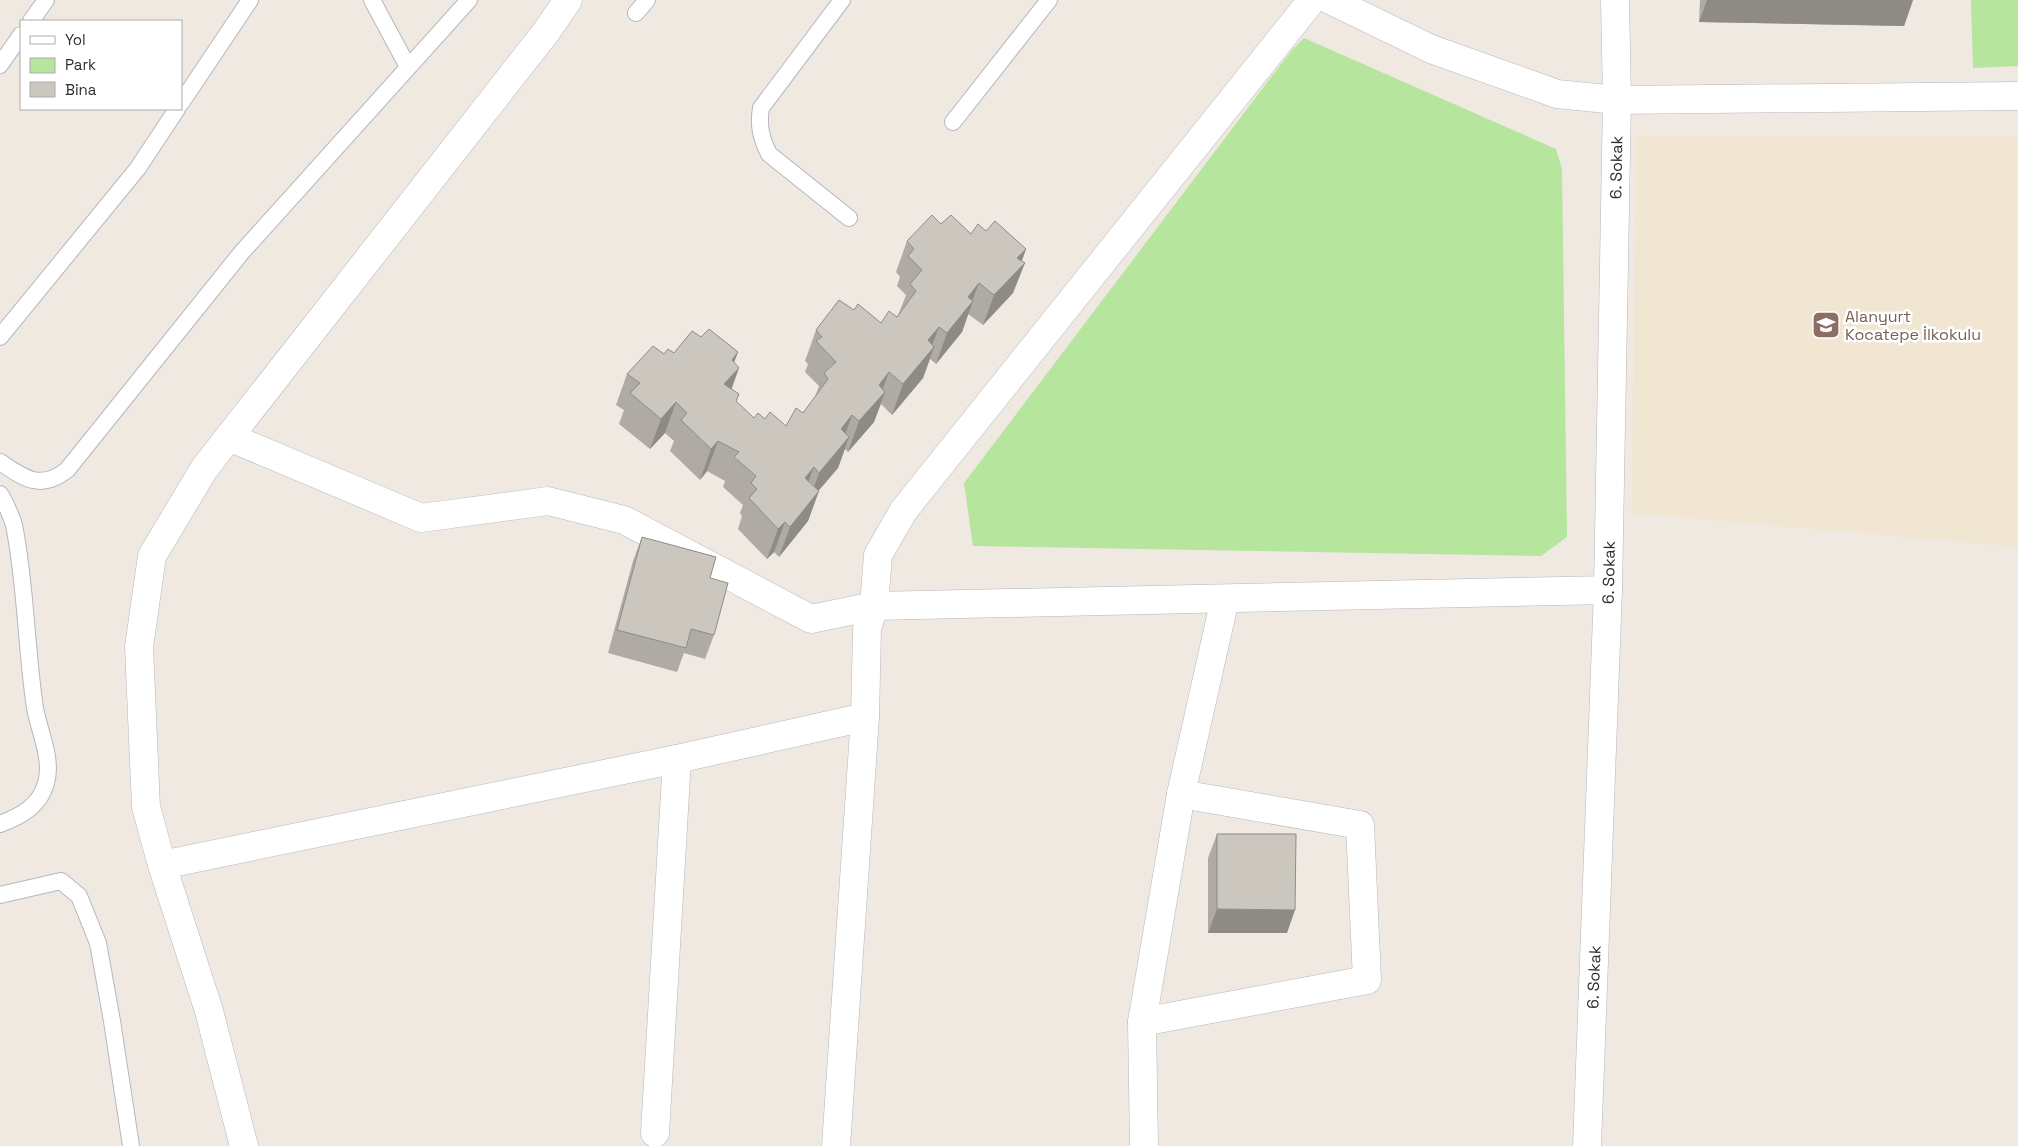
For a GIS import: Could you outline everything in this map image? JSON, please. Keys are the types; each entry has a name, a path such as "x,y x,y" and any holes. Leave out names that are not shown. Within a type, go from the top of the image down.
{"street":[{"path":"244,1146 209,1012 162,865 146,807 139,647 152,556 204,469 540,40 568,0"},
{"path":"836,1146 865,717 867,629 874,606 878,555 904,510 1312,0"},
{"path":"1330,0 1431,49 1557,94 1617,100 2018,96"},
{"name":"6. Sokak","path":"1587,1146 1608,590 1617,100 1615,0"},
{"path":"229,437 421,518 548,501 624,520 811,619 874,606 1608,590"},
{"path":"1144,1146 1142,1022 1181,794 1225,599"},
{"path":"162,865 677,760 865,717"},
{"path":"655,1132 677,760"},
{"path":"1142,1022 1367,980 1360,825 1181,794"}],"lane":[{"path":"32,20 46,0"},
{"path":"182,102 250,0"},
{"path":"372,0 408,67"},
{"path":"0,462 27,480 38,482 59,477 67,470 242,252 469,0"},
{"path":"636,13 647,0"},
{"path":"842,0 761,108 759,123 763,141 769,154 849,218"},
{"path":"953,122 1049,0"},
{"path":"0,65 20,36"},
{"path":"0,337 138,168 176,110"},
{"path":"0,494 13,524 35,709 49,770 46,784 33,806 25,813 0,824"},
{"path":"0,895 61,881 79,896 98,943 132,1146"}],"shaded area":[{"name":"Alanyurt Kocatepe İlkokulu","path":"1636,136 2018,137 2018,547 1632,513"}],"green space":[{"path":"1971,0 2018,0 2018,66 1973,68"},
{"path":"1304,38 1556,149 1562,169 1567,537 1541,556 973,546 964,483 1291,51"}],"building":[{"path":"932,215 941,224 951,215 971,234 978,224 986,231 995,221 1026,249 1017,258 1025,263 994,295 979,283 968,297 973,301 947,333 939,327 928,340 934,347 903,384 889,372 879,385 885,392 859,421 852,415 841,429 849,437 819,473 814,467 805,478 819,491 790,527 785,522 778,529 749,498 757,489 751,483 756,476 734,457 739,452 718,441 711,449 681,420 687,413 676,402 661,419 630,393 640,383 627,374 653,346 664,354 668,349 674,353 692,331 701,337 709,329 738,352 732,360 739,368 724,384 739,394 736,401 754,418 758,413 765,419 770,412 786,426 796,408 803,413 828,379 824,373 836,362 816,341 822,337 816,330 839,300 854,310 858,304 881,323 889,311 897,317 916,291 910,284 922,270 908,256 914,249 907,241"},
{"path":"642,537 716,557 710,578 728,583 714,635 691,629 686,648 617,630"},
{"path":"1217,834 1296,834 1295,910 1217,909"}],"place":[{"name":"Alanyurt Kocatepe İlkokulu","path":"1826,325"}]}
